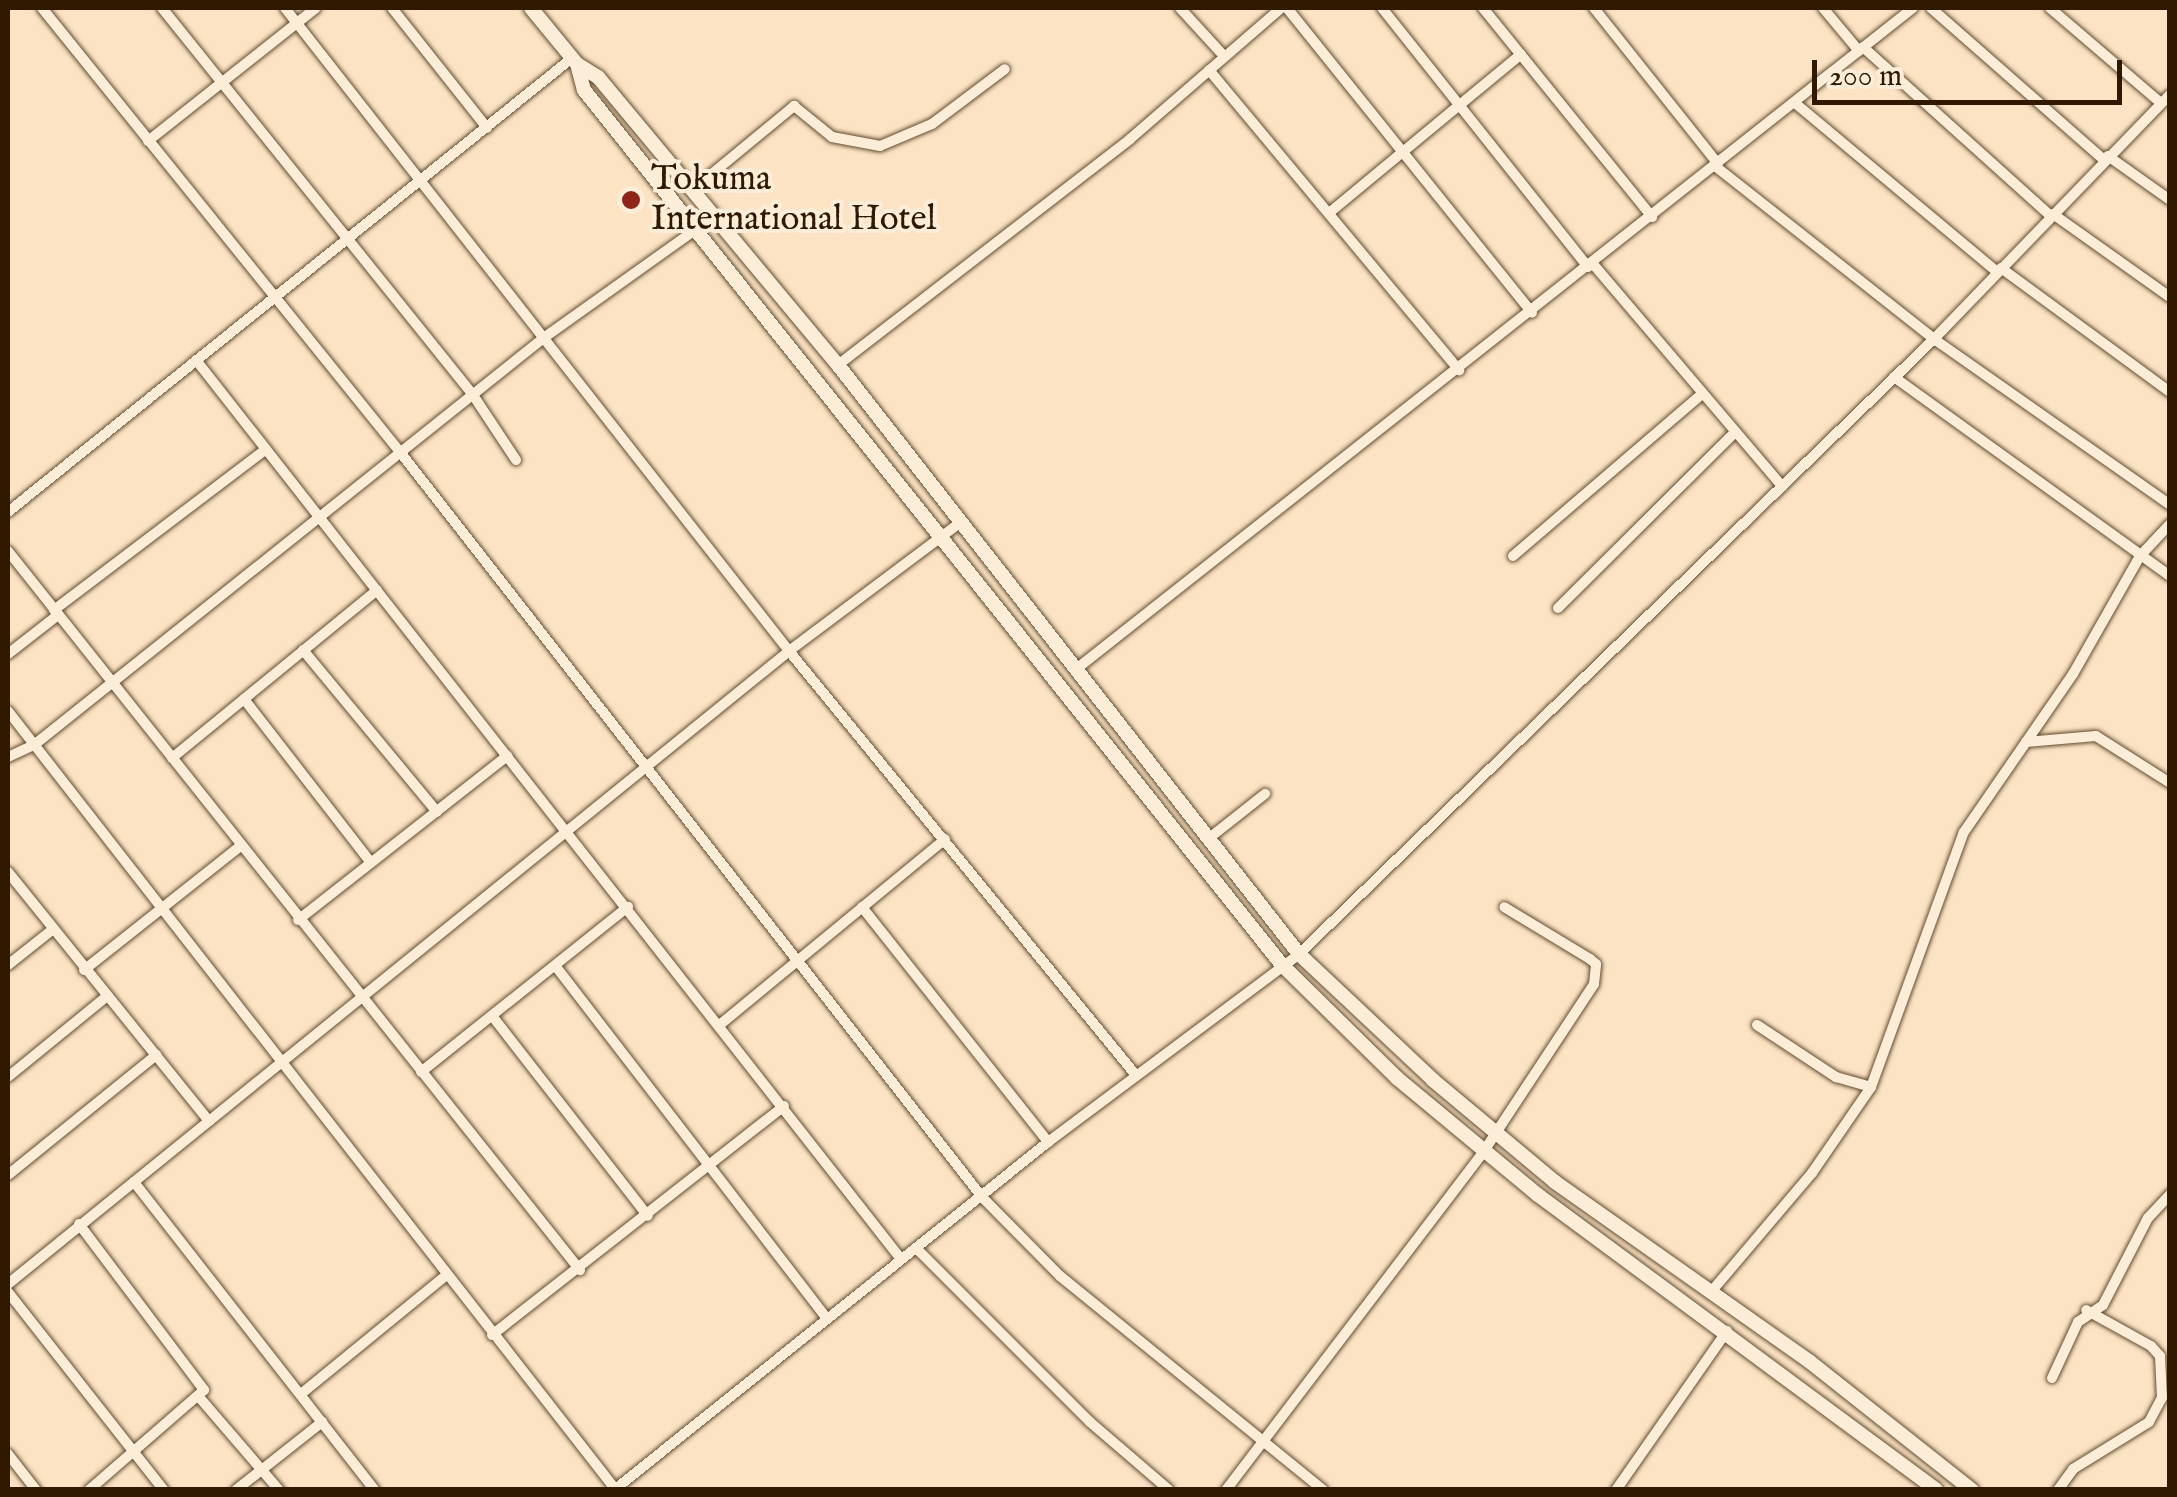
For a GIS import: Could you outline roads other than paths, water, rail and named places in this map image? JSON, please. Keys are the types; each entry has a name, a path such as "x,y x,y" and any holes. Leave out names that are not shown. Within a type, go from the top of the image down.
{"main road":[{"path":"531,8 575,61 598,76 838,366 1299,954 1496,1134 1972,1490"},
{"path":"575,61 584,90 1282,966 1397,1078 1484,1151 1728,1330 1936,1490"}],"street":[{"path":"42,8 400,452 982,1198 1060,1276 1260,1443 1323,1490"},
{"path":"162,8 473,395 516,460"},
{"path":"286,8 789,651 1134,1074"},
{"path":"148,141 220,79 316,8"},
{"path":"392,8 487,128"},
{"path":"1180,8 1224,56"},
{"path":"838,366 1130,139 1284,8 1406,150 1532,312"},
{"path":"1382,8 1732,435 1782,486"},
{"path":"1483,8 1652,216"},
{"path":"1594,8 1716,165 1934,338 2170,505"},
{"path":"1824,8 1861,49 2052,215 2170,297"},
{"path":"1075,670 1460,370 1913,8"},
{"path":"1931,8 2106,158 2170,200"},
{"path":"8,712 278,1063 615,1489 1134,1074 1299,954 1934,338 2165,99 2050,8"},
{"path":"1329,213 1458,102 1521,54"},
{"path":"8,512 346,238 575,61"},
{"path":"690,191 794,106 832,136 880,146 932,124 1005,69"},
{"path":"1209,70 1460,370"},
{"path":"1795,103 1999,270 2170,392"},
{"path":"8,757 34,746 545,337 695,230"},
{"path":"196,360 568,834 722,1022 901,1260"},
{"path":"1894,377 2170,576"},
{"path":"1513,556 1700,396"},
{"path":"1558,608 1732,435"},
{"path":"8,654 56,612 266,449"},
{"path":"164,1490 8,1288 79,1224 568,834 789,651 939,532 960,522"},
{"path":"1712,1292 1812,1173 1871,1088 1952,858 2073,674 2140,556 2170,524"},
{"path":"8,551 580,1270"},
{"path":"172,758 377,590"},
{"path":"303,650 438,812"},
{"path":"244,698 371,863"},
{"path":"2026,742 2096,736 2170,784"},
{"path":"298,920 507,756"},
{"path":"1208,839 1265,794"},
{"path":"722,1022 945,839"},
{"path":"84,970 240,847"},
{"path":"8,872 209,1121"},
{"path":"1226,1490 1484,1151 1597,974 1590,959 1504,906"},
{"path":"422,1072 557,968 628,907"},
{"path":"862,907 1048,1142"},
{"path":"8,965 52,930"},
{"path":"557,968 827,1318"},
{"path":"8,1076 106,996"},
{"path":"493,1017 648,1216"},
{"path":"1757,1025 1836,1077 1871,1088"},
{"path":"8,1175 156,1056"},
{"path":"492,1335 580,1270 784,1106"},
{"path":"134,1182 375,1490"},
{"path":"2052,1378 2086,1310 2103,1304 2148,1218 2170,1194"},
{"path":"79,1224 200,1380 200,1398 279,1490"},
{"path":"917,1249 1090,1422 1170,1490"},
{"path":"300,1394 445,1276"},
{"path":"2058,1490 2073,1469 2148,1422 2162,1398 2160,1356 2151,1346 2086,1310"},
{"path":"1634,1490 1620,1485 1728,1330"},
{"path":"89,1490 200,1398"},
{"path":"236,1490 322,1422"},
{"path":"8,1454 36,1490"}],"place":[{"name":"Tokuma International Hotel","path":"631,200"}]}
